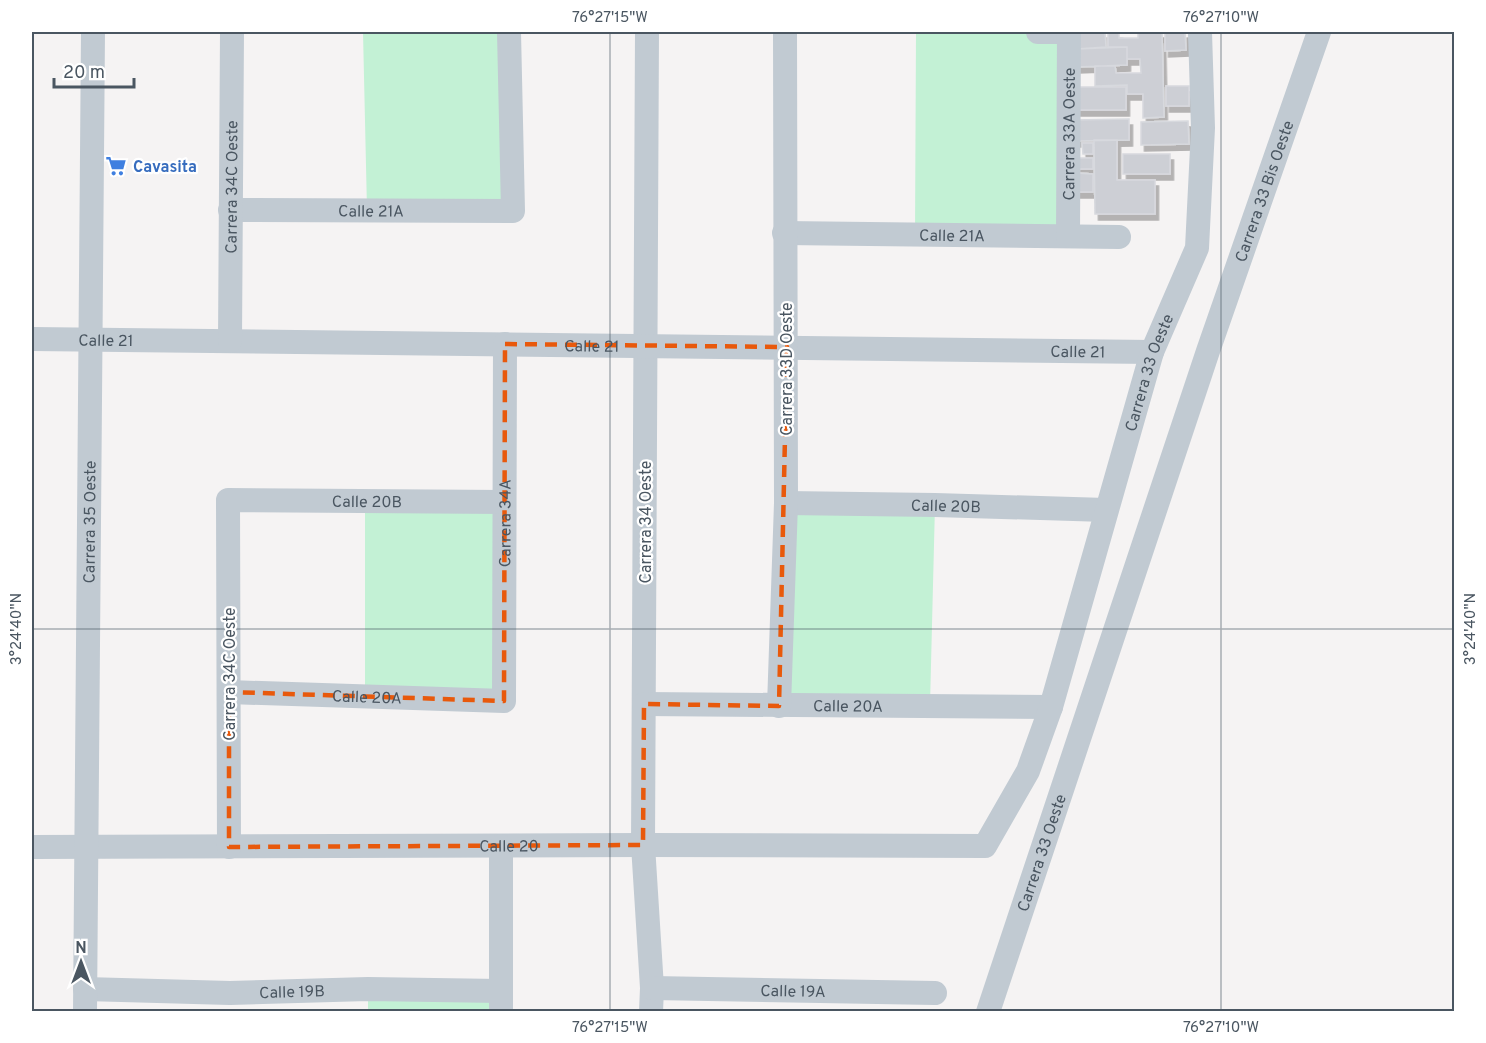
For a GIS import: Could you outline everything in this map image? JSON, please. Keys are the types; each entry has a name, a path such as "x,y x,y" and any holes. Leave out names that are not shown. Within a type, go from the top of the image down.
{"street":[{"name":"Carrera 35 Oeste","path":"85,1000 93,32"},
{"name":"Carrera 34C Oeste","path":"230,341 232,32"},
{"name":"Calle 21A","path":"230,210 513,211 509,32"},
{"name":"Carrera 34 Oeste","path":"647,32 643,845 652,1000"},
{"name":"Carrera 33D Oeste","path":"779,706 786,503 785,32"},
{"path":"1038,32 1068,32"},
{"name":"Carrera 33A Oeste","path":"1068,32 1068,236"},
{"name":"Carrera 33 Oeste","path":"985,846 1028,771 1051,707 1152,352 1197,248 1203,128 1200,32"},
{"name":"Carrera 33 Bis Oeste","path":"1208,351 1319,32"},
{"name":"Calle 21A","path":"784,233 1119,237"},
{"name":"Calle 21","path":"32,339 1152,352"},
{"name":"Carrera 34A","path":"504,701 505,344"},
{"name":"Carrera 33 Oeste","path":"988,1011 1208,351"},
{"name":"Carrera 34C Oeste","path":"228,500 229,848"},
{"name":"Calle 20B","path":"228,500 504,502"},
{"name":"Calle 20B","path":"786,503 1106,510"},
{"name":"Calle 20A","path":"229,692 504,701"},
{"name":"Calle 20A","path":"644,704 1051,707"},
{"path":"501,846 501,1001"},
{"name":"Calle 20","path":"32,847 985,846"},
{"name":"Calle 19B","path":"85,1000 230,1002 368,989 501,1001"},
{"name":"Calle 19A","path":"652,1000 935,993"}],"highlighted area":[{"path":"505,344 787,347 779,706 644,704 643,845 229,847 229,692 504,701"}],"green space":[{"path":"363,32 509,32 513,211 367,210"},
{"path":"916,32 1068,32 1068,236 915,234"},
{"path":"365,501 504,502 504,701 365,697"},
{"path":"786,503 935,505 930,705 779,706"},
{"path":"368,989 500,991 501,1011 368,1012"}],"building":[{"path":"1075,32 1105,32 1106,47 1076,49"},
{"path":"1108,32 1119,32 1119,38 1138,38 1138,32 1162,32 1164,117 1143,118 1143,94 1127,94 1127,85 1095,86 1095,66 1115,66 1116,73 1141,73 1140,59 1127,59 1127,47 1108,47"},
{"path":"1185,32 1186,50 1165,51 1165,33"},
{"path":"1127,47 1127,65 1076,67 1076,49"},
{"path":"1166,86 1189,86 1189,106 1166,106"},
{"path":"1075,87 1126,87 1126,110 1076,110"},
{"path":"1129,119 1129,140 1074,141 1074,120"},
{"path":"1188,121 1189,144 1141,145 1141,122"},
{"path":"1094,140 1117,140 1117,180 1155,180 1155,214 1095,214"},
{"path":"1082,143 1093,143 1093,154 1083,154"},
{"path":"1123,154 1170,154 1170,174 1123,174"},
{"path":"1077,158 1093,158 1093,169 1077,169"},
{"path":"1075,173 1093,174 1093,192 1075,192"}],"place":[{"name":"Cavasita","path":"116,166"}]}
